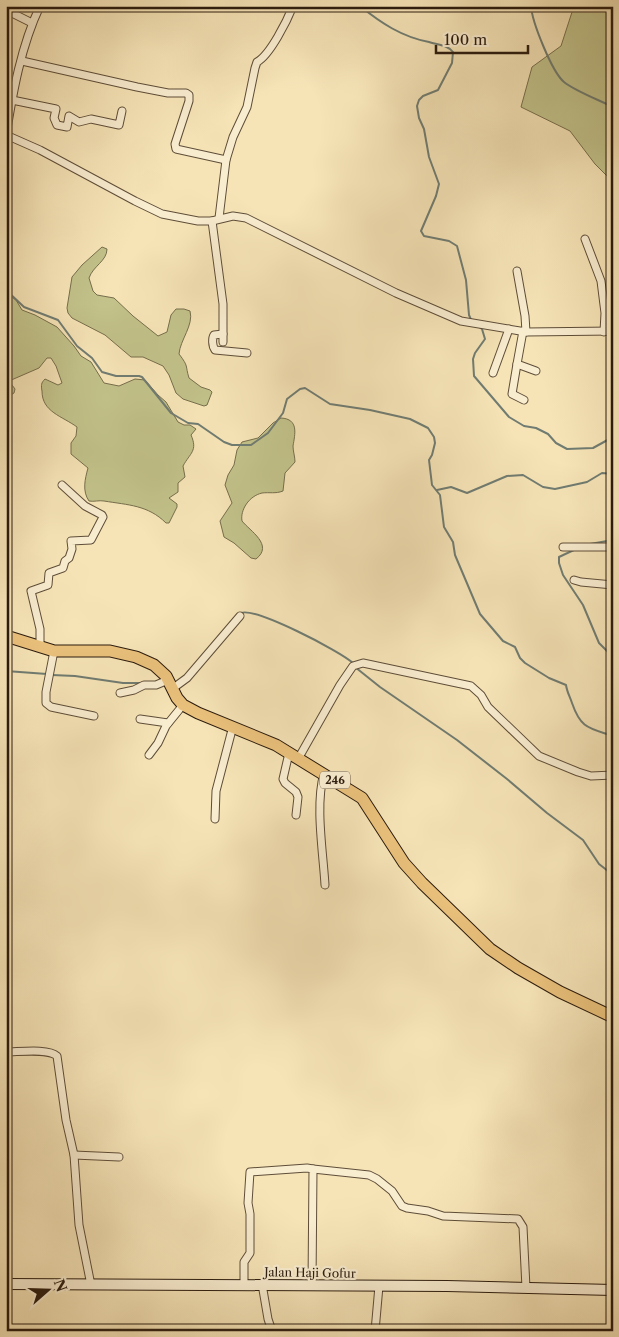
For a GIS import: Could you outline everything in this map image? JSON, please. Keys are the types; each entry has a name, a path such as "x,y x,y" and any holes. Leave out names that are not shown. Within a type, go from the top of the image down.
{"main road":[{"name":"246","path":"6,636 54,651 110,651 136,656 154,665 164,673 183,705 205,716 276,744 365,801 404,863 490,949 518,968 560,992 613,1017"}],"street":[{"path":"40,6 32,23 12,100 6,135 40,150 162,214 198,222 233,216 246,218 388,289 461,321 524,332 613,331"},
{"path":"247,354 214,350 213,347 213,336 223,338 223,304 215,220 226,160 233,137 247,107 257,62 263,59 282,31 292,6"},
{"path":"6,10 32,23"},
{"path":"22,61 137,88 168,93 186,93 189,96 189,101 175,144 176,149 226,160"},
{"path":"12,100 56,109 54,118 57,125 67,127 69,116 79,122 91,119 119,125 122,111"},
{"path":"585,239 601,281 605,313 604,332"},
{"path":"517,271 525,316 524,332 512,394 524,400"},
{"path":"494,373 509,328"},
{"path":"517,364 536,371"},
{"path":"40,646 40,629 31,591 48,585 49,573 63,568 65,561 69,558 72,550 71,541 91,540 103,517 85,506 62,485"},
{"path":"563,547 613,547"},
{"path":"574,580 613,585"},
{"path":"120,693 134,690 144,685 170,684 187,678 240,616"},
{"path":"54,651 46,692 46,703 50,707 94,716"},
{"path":"296,815 298,797 296,792 284,783 283,779 293,756 353,666 363,663 470,686 481,695 488,707 539,756 591,776 613,775"},
{"path":"149,755 158,743 168,723 183,705"},
{"path":"140,719 168,723"},
{"path":"215,818 216,791 233,726"},
{"path":"324,773 320,789 320,818 325,885"},
{"path":"6,1052 41,1052 52,1053 57,1056 66,1120 74,1155 79,1225 91,1285"},
{"path":"74,1155 119,1157"},
{"path":"312,1285 313,1168"},
{"path":"244,1285 244,1262 250,1253 250,1214 248,1203 250,1172 252,1170 313,1168 369,1176 377,1179 392,1191 402,1206 407,1208 428,1211 442,1216 518,1219 523,1226 526,1288"},
{"name":"Jalan Haji Gofur","path":"6,1284 262,1284 613,1290"},
{"path":"262,1284 272,1331"},
{"path":"376,1331 379,1286"}],"green space":[{"path":"572,6 613,6 613,182 595,164 570,131 521,107 532,67 561,46 573,9"},
{"path":"102,247 107,249 105,257 89,278 93,291 97,295 114,298 158,336 167,332 171,315 176,309 190,311 189,327 179,354 186,364 189,378 212,392 207,405 204,406 183,399 176,393 169,375 163,366 143,357 131,357 105,335 72,318 68,313 67,308 72,277"},
{"path":"6,293 16,300 22,310 57,327 81,356 91,362 104,383 119,386 135,379 145,380 166,402 178,422 190,425 196,429 191,435 193,448 183,466 185,477 178,483 178,492 169,498 177,504 177,507 169,523 166,523 145,509 102,501 89,501 85,489 88,468 71,454 71,443 76,436 77,427 49,409 43,398 41,386 45,379 58,385 62,383 51,358 47,358 39,368 9,381 15,389 14,393 6,398"},
{"path":"281,418 291,421 293,424 295,462 285,473 283,491 262,493 253,497 246,504 242,512 242,521 262,543 263,549 256,559 251,558 224,537 220,521 232,503 225,485 234,465 237,450 242,442 258,438"}],"waterway":[{"path":"360,6 384,24 401,33 446,47 453,52 452,63 438,90 423,96 417,106 419,118 424,129 429,157 439,184 421,231 424,236 449,241 457,246 466,280 469,315 472,322"},
{"path":"531,6 543,46 559,77 574,89 613,107"},
{"path":"600,6 605,10 613,12"},
{"path":"6,290 24,307 58,320 77,346 92,358 102,372 116,376 142,377 171,413 188,423 198,424 224,442 232,445 251,445 268,433 283,413 287,399 300,389 305,388 330,404 410,419 428,428 434,437 435,443 429,460 432,485 440,495 444,527 453,542 455,555 480,614 503,641 515,647 520,658 525,663 549,678 566,685 575,712 583,723 592,729 613,736"},
{"path":"479,327 482,329 485,339 473,359 474,376 509,417 524,426 536,428 548,434 556,443 567,449 593,448 613,437"},
{"path":"437,490 451,487 467,493 507,476 523,475 543,487 555,489 587,482 602,473 613,474"},
{"path":"590,544 613,540"},
{"path":"576,549 559,557 563,575 583,605 599,643 613,657"},
{"path":"241,613 263,617 297,631 316,640 353,663"},
{"path":"355,667 380,687 457,740 583,840 599,864 613,875"},
{"path":"6,671 47,674"},
{"path":"52,675 75,676 123,683 141,683"}]}
